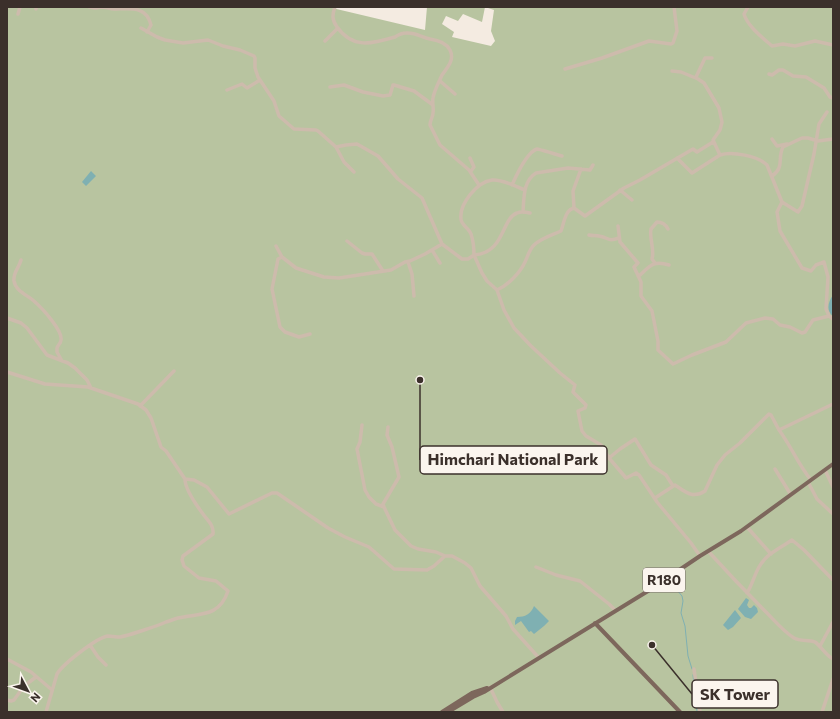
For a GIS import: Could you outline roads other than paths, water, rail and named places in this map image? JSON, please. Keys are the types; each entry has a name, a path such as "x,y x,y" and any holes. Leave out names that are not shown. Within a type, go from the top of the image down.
{"main road":[{"name":"R180","path":"448,712 648,591 747,527 833,464"},
{"path":"595,623 680,712"},
{"name":"R180","path":"442,712 472,693 490,687"}],"street":[{"path":"18,14 20,7"},
{"path":"89,7 95,9 102,7 139,10 145,14 151,25 147,32"},
{"path":"335,7 333,21 346,37 357,42 369,43 407,33 415,33 428,39 441,42 450,50 450,65 434,93 432,104 433,114 430,125 438,142 443,148 471,171 480,185"},
{"path":"565,69 602,58 649,41 671,44 674,43 677,31 674,7"},
{"path":"748,7 744,14 746,20 762,38 772,46 783,44 795,46 815,41 833,45"},
{"path":"141,28 157,37 173,42 190,43 208,40 249,53 255,58 255,68 260,80 274,101 281,119 294,129 318,131 336,148 344,162 354,172"},
{"path":"325,41 338,28"},
{"path":"696,77 705,58 712,58"},
{"path":"769,74 772,75 779,70 783,70 793,76 806,77 824,88 830,97 833,98"},
{"path":"672,71 681,72 696,77 704,83 719,108 722,122 720,130 713,140 720,155"},
{"path":"227,90 242,84 247,88 260,80"},
{"path":"440,81 455,94"},
{"path":"330,87 344,85 363,92 383,96 390,95 394,84 414,91 432,104"},
{"path":"678,158 692,174 720,155 740,154 764,161 772,176 782,202 798,212 802,206 819,124 827,112"},
{"path":"772,176 779,170 781,163 781,150 788,144 802,138 808,138 816,141 833,139"},
{"path":"772,139 777,146 786,143 788,144"},
{"path":"574,208 585,216 620,190 693,149 697,152 714,142"},
{"path":"336,148 357,144 378,156 398,179 422,198 442,244 462,259 468,259 474,255 483,253 495,245 517,212 530,213"},
{"path":"512,185 518,170 533,152 540,150 562,156"},
{"path":"470,158 474,167 471,171"},
{"path":"523,212 524,190 530,178 536,173 568,168 590,170 593,165"},
{"path":"574,208 573,191 581,169"},
{"path":"524,190 492,180 480,185 468,196 461,218 471,234 474,255 482,273 487,281 497,290 504,310 514,328 531,346 575,385 573,392 586,405 585,408 578,411 582,431 587,438 601,445 609,458 626,478 636,473 639,475 657,502 700,556"},
{"path":"620,190 632,200"},
{"path":"782,202 777,212 780,231 802,268 811,270 816,265 824,262 828,277 826,310 829,316 833,319"},
{"path":"497,290 503,287 522,267 534,245 548,236 561,231 568,212 574,208"},
{"path":"655,263 652,259 653,252 651,229 658,222 666,226 668,229"},
{"path":"618,226 620,242 638,263 634,267 641,282 641,296 652,311 658,341 658,350 673,364 726,342 746,323 765,318 773,319 780,324 802,333 805,332 813,320 829,316"},
{"path":"589,235 598,235 611,240 619,238"},
{"path":"347,241 362,253 372,254 383,271"},
{"path":"276,246 282,257 296,268 324,277 344,278 391,270 442,244"},
{"path":"432,250 440,264"},
{"path":"282,257 278,259 272,289 280,327 285,332 299,337 310,334"},
{"path":"20,260 14,276 15,282 19,290 35,301 58,330 62,338 57,348 57,352 62,361"},
{"path":"408,262 412,274 414,296"},
{"path":"639,276 655,263 660,262 669,264"},
{"path":"7,318 21,323 27,328 47,355 75,368 87,380 90,388"},
{"path":"140,406 174,371"},
{"path":"7,372 45,384 90,388 126,400 146,410 151,418 161,447 166,451 185,479 186,486 213,528 213,534 184,556 182,560 184,566 199,578 216,581 228,591 221,604 215,609 202,615 178,618 121,637 108,636 90,645 60,668 46,712"},
{"path":"779,430 833,404"},
{"path":"609,458 635,439 651,465 666,475 673,486 675,485 688,494 701,494 705,492 717,465 725,455 740,443 769,414 790,446 817,499 833,514"},
{"path":"362,425 360,442 357,449 365,490 376,504 384,507"},
{"path":"388,427 387,435 392,447 399,477 383,504 396,530 411,546 418,549 436,552 445,556 452,556 471,568 480,586 506,616 513,629 539,658"},
{"path":"775,468 791,495"},
{"path":"825,470 833,487"},
{"path":"185,479 194,480 207,487 229,514 272,493 277,493 328,528 369,547 394,569 427,570 445,556"},
{"path":"655,498 673,486"},
{"path":"747,527 771,554"},
{"path":"747,593 753,583 758,568 766,558 792,540 804,550 833,580"},
{"path":"708,551 779,626 797,640 809,640 820,646 833,658"},
{"path":"536,567 556,575 580,581 593,590 616,611"},
{"path":"820,646 833,622"},
{"path":"90,645 98,657 106,665"},
{"path":"7,658 31,672 52,690"},
{"path":"694,669 700,712"},
{"path":"7,700 13,701 24,686 36,677"},
{"path":"822,712 831,690 833,679"},
{"path":"490,687 503,712"}],"water":[{"path":"91,171 96,176 86,186 82,182"},
{"path":"833,295 833,316 829,312 828,306"},
{"path":"746,598 749,600 747,605 749,608 754,605 758,612 751,619 745,617 738,609"},
{"path":"534,606 549,621 534,634 531,631 529,632 521,621 515,625 515,621 517,617 525,616 529,613"},
{"path":"735,610 741,618 728,630 723,625"}],"waterway":[{"path":"669,569 669,574"},
{"path":"670,582 682,596 683,601 681,613 685,626 688,656 692,669"},
{"path":"693,675 697,712"}],"place":[{"name":"Himchari National Park","path":"420,380"},
{"name":"SK Tower","path":"652,645"}]}
